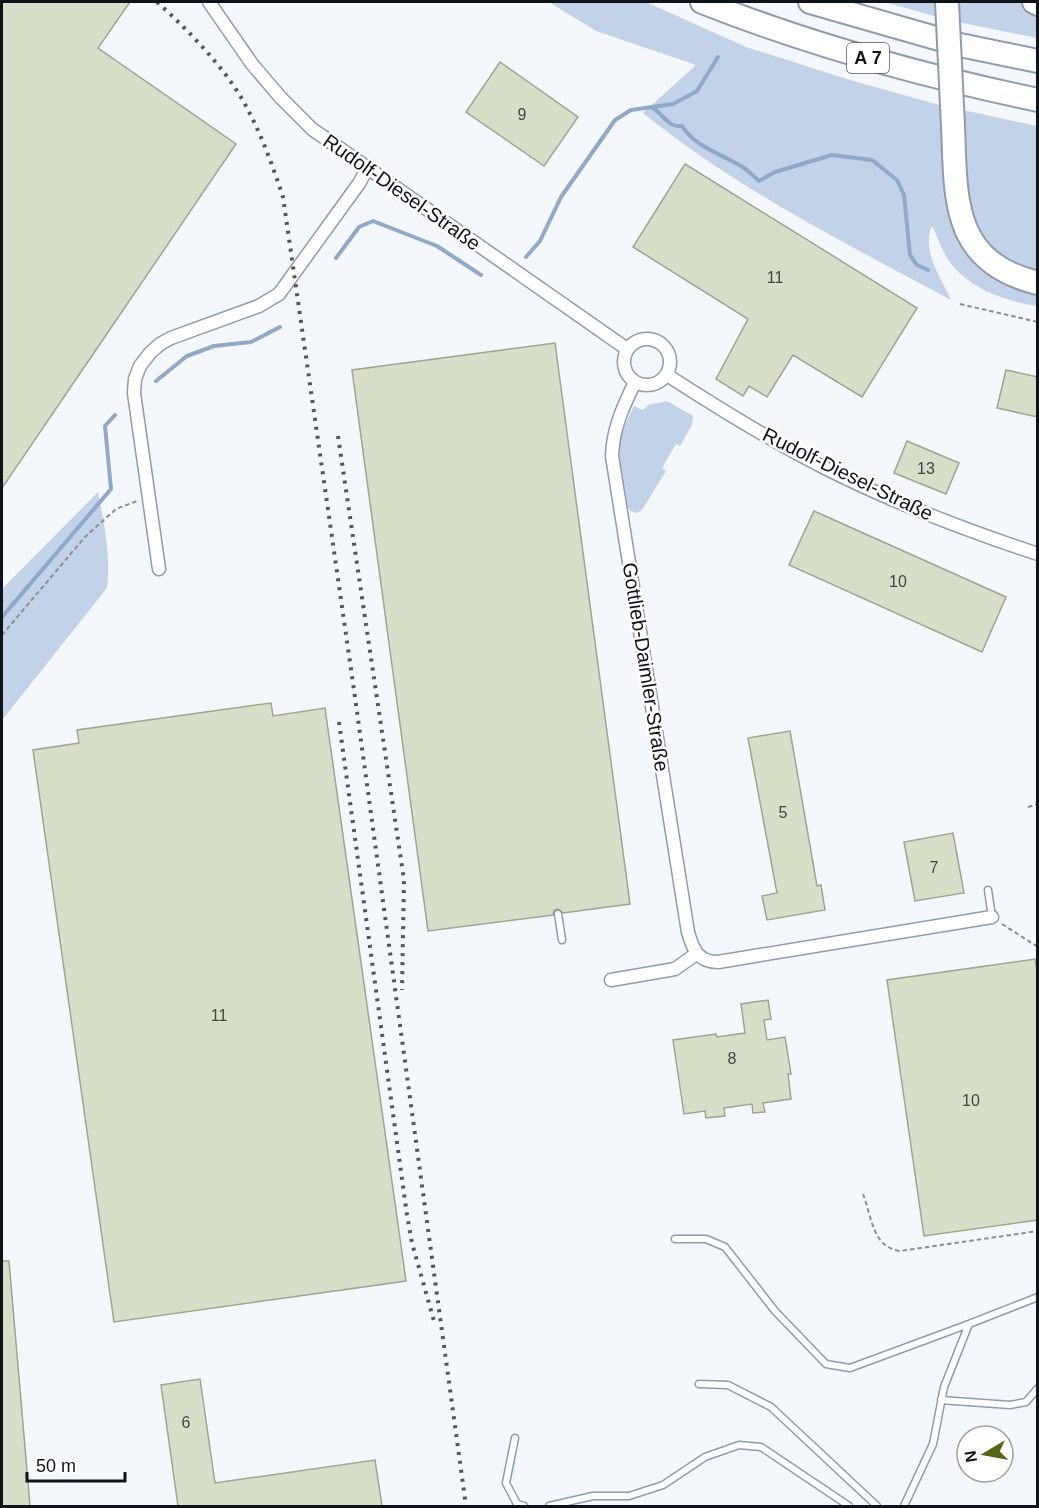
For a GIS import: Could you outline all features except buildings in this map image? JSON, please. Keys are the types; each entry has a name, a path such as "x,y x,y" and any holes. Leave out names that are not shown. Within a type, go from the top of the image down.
{"highway":[{"name":"A 7","path":"702,2 846,52 928,76 1038,100"},
{"name":"A 7","path":"810,2 960,45 1038,61"},
{"path":"947,2 959,209 972,242 982,255 995,266 1012,275 1038,283"},
{"path":"1034,2 1038,4"}],"street":[{"name":"Rudolf-Diesel-Straße","path":"208,2 252,64 312,129 627,349"},
{"path":"159,568 134,393 135,379 140,366 150,353 171,338 259,306 279,294 360,182 367,168"},
{"path":"653,339 660,342 669,353 670,368 667,375 653,385 635,382 624,368 627,349 638,340 653,339"},
{"name":"Rudolf-Diesel-Straße","path":"667,375 825,468 932,516 1038,554"},
{"name":"Gottlieb-Daimler-Straße","path":"635,382 620,412 614,431 612,456 688,932 696,954"},
{"path":"611,980 675,969 696,954 709,962 718,962 992,917"}],"lane":[{"path":"988,890 992,917"},
{"path":"558,914 562,940"},
{"path":"675,1239 706,1239 725,1247 775,1311 826,1364 850,1368 1038,1297"},
{"path":"904,1506 933,1444 944,1387 969,1324"},
{"path":"699,1384 728,1385 771,1407 877,1506"},
{"path":"941,1400 1011,1405 1026,1402 1038,1388"},
{"path":"515,1438 506,1483 517,1504 524,1506"},
{"path":"549,1506 593,1496 629,1496 663,1485 705,1457 739,1445 761,1447 849,1506"}],"path":[{"path":"960,304 1038,322"},
{"path":"2,635 85,537 116,509 148,497"},
{"path":"1028,807 1038,804"},
{"path":"992,917 1038,947"},
{"path":"863,1194 878,1240 891,1250 900,1251 1038,1231"}],"shaded area":[{"path":"549,2 646,2 746,47 943,106 950,209 1037,291 1037,306 998,296 963,276 946,256 932,226 929,235 931,254 951,300 754,191 679,141 643,113 696,65 596,31"},
{"path":"884,2 938,2 938,17"},
{"path":"957,2 1023,2 1037,13 1037,38 958,22"},
{"path":"963,110 1037,126 1037,272 1010,262 991,247 978,229 970,209 966,186"},
{"path":"667,401 693,416 692,425 680,446 676,444 662,468 666,471 642,510 636,513 630,511 626,505 618,454 620,436 634,406 643,410 648,405"},
{"path":"98,492 105,528 107,588 2,720 2,589"}],"waterway":[{"path":"526,257 540,241 561,197 615,120 631,110 673,104 697,91 718,57"},
{"path":"652,107 669,123 682,126 693,139 744,168 759,181 775,172 832,155 872,160 897,180 904,195 910,255 917,265 928,270"},
{"path":"336,258 359,227 373,221 437,246 481,275"},
{"path":"156,381 187,356 214,346 251,342 280,327"},
{"path":"2,617 111,489 105,426 115,415"}],"railway":[{"path":"157,2 203,48 234,86 260,135 283,197 354,690 466,1506"},
{"path":"338,436 404,880 402,990"},
{"path":"339,722 407,1215 412,1243 434,1321"}]}
